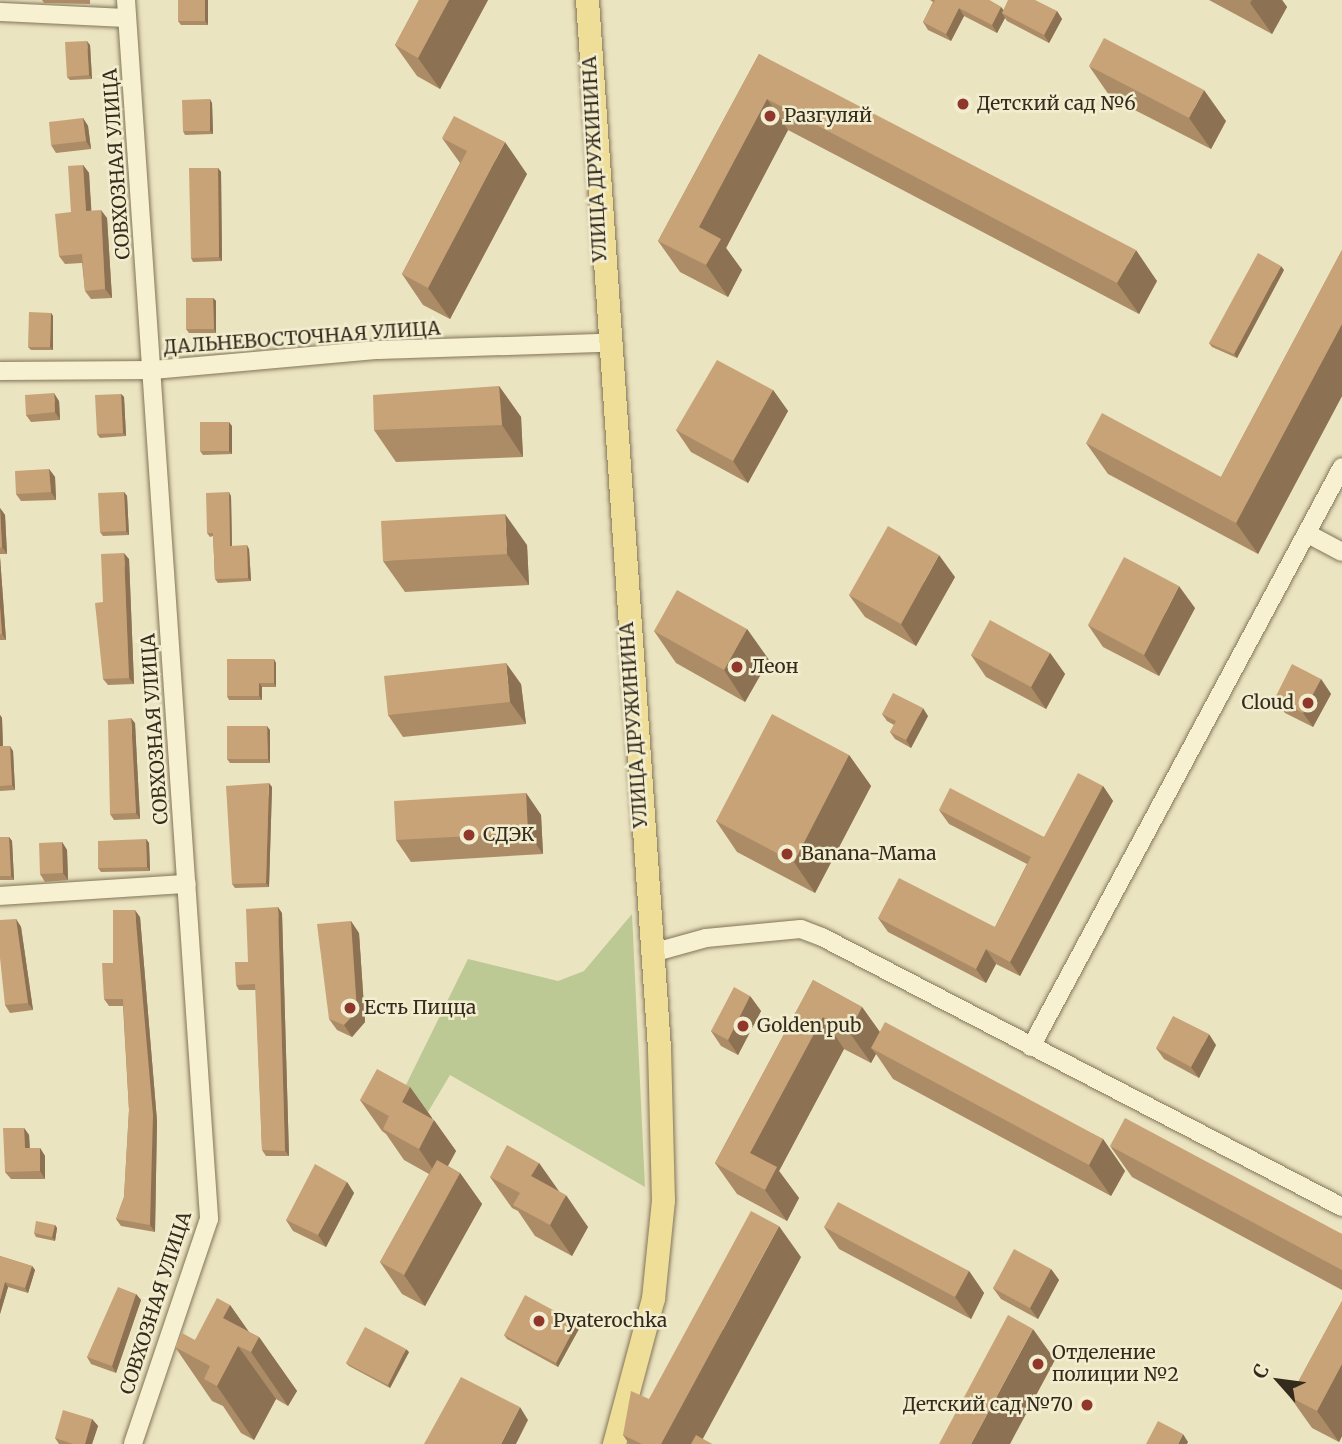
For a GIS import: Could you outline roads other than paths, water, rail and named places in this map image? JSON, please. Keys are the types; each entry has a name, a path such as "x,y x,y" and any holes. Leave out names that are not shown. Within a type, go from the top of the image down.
{"main road":[{"name":"УЛИЦА ДРУЖИНИНА","path":"587,0 606,343 652,953 660,1245 653,1298 614,1444"}],"street":[{"path":"0,12 127,9"},
{"name":"СОВХОЗНАЯ УЛИЦА","path":"127,9 209,1219 133,1444"},
{"name":"ДАЛЬНЕВОСТОЧНАЯ УЛИЦА","path":"0,371 153,370 378,350 606,343"},
{"path":"1031,1047 1342,467"},
{"path":"1308,534 1342,552"},
{"path":"0,896 187,884"},
{"path":"652,953 706,938 801,929 1342,1207"}],"place":[{"name":"Детский сад №6","path":"963,104"},
{"name":"Разгуляй","path":"770,116"},
{"name":"Леон","path":"737,667"},
{"name":"Cloud","path":"1308,703"},
{"name":"СДЭК","path":"469,835"},
{"name":"Banana-Mama","path":"787,854"},
{"name":"Есть Пицца","path":"350,1008"},
{"name":"Golden pub","path":"743,1026"},
{"name":"Pyaterochka","path":"539,1321"},
{"name":"Отделение полиции №2","path":"1038,1364"},
{"name":"Детский сад №70","path":"1087,1405"}]}
